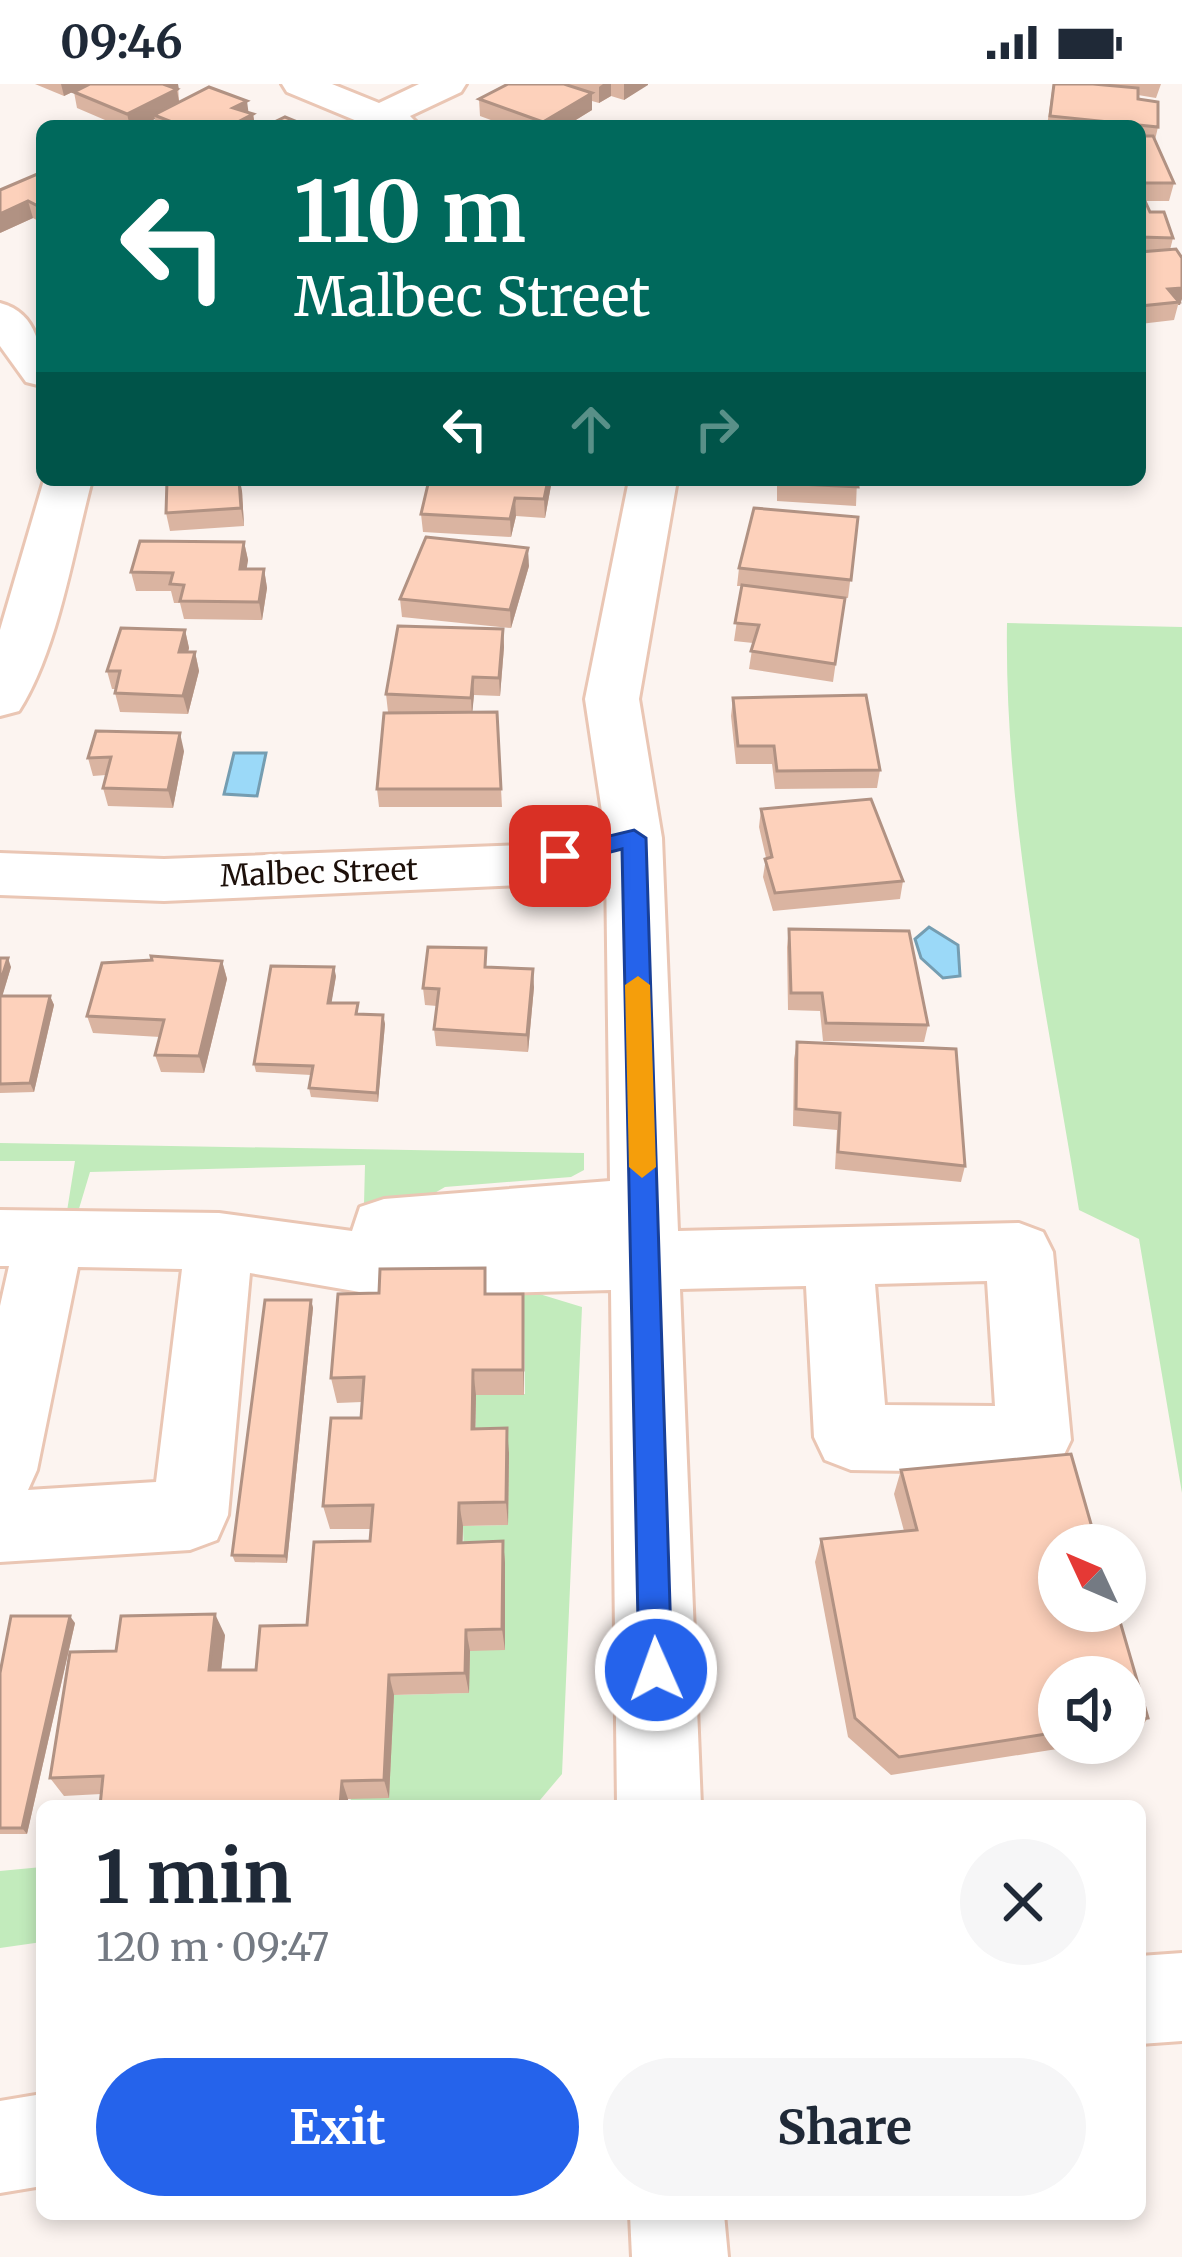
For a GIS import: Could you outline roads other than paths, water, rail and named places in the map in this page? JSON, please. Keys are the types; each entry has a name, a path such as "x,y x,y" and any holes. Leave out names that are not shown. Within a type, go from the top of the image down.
{"street":[{"path":"300,84 390,120"},
{"path":"394,120 448,84"},
{"path":"0,316 36,365"},
{"path":"0,699 25,632 66,486"},
{"path":"652,486 612,699 634,838 659,1800"},
{"name":"Malbec Street","path":"0,874 164,880 523,865 634,838"},
{"path":"0,1470 24,1239 219,1241 318,1249 383,1267 427,1243 644,1234 838,1255"},
{"path":"0,1527 190,1515 219,1241"},
{"path":"1146,2000 1182,1997"},
{"path":"0,2147 36,2141"},
{"path":"677,2220 680,2257"}],"water":[{"path":"234,753 266,753 257,796 224,794"},
{"path":"929,927 958,945 960,976 943,978 921,958 915,939"}]}
